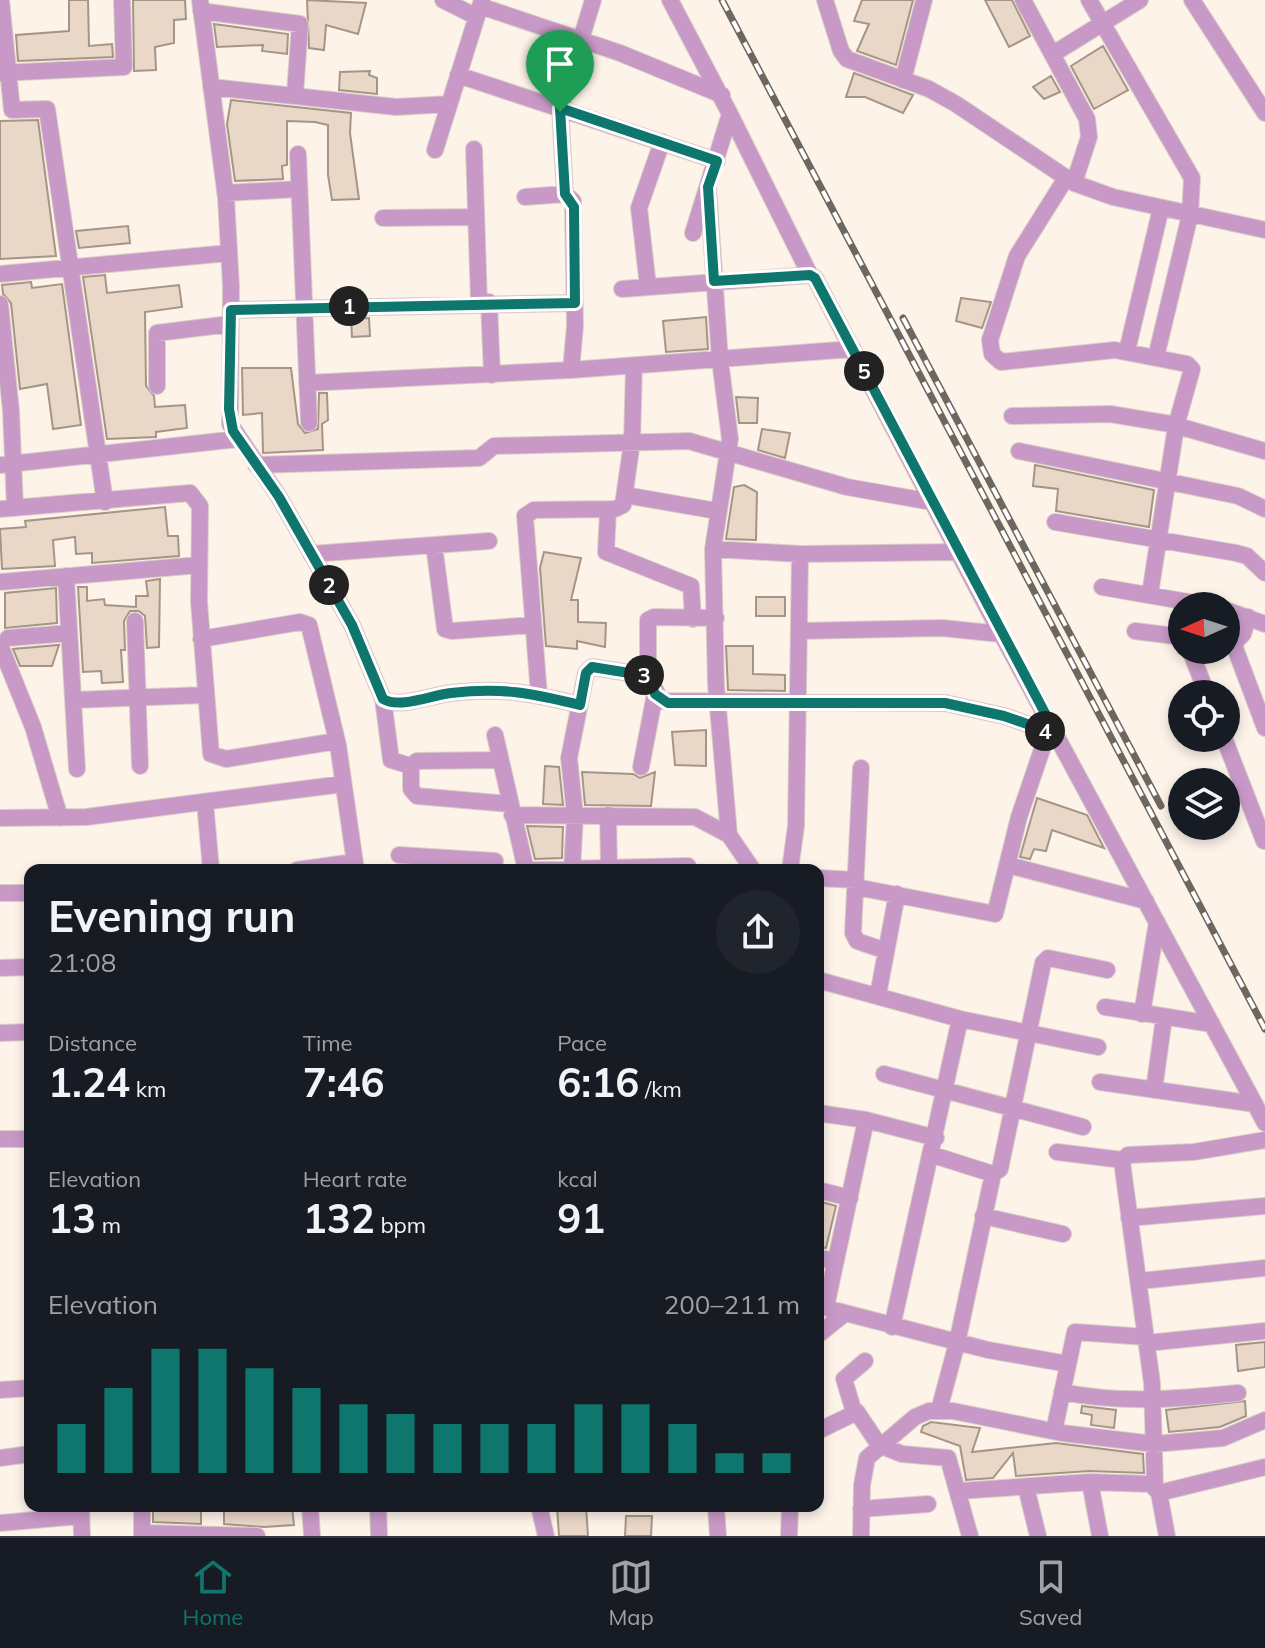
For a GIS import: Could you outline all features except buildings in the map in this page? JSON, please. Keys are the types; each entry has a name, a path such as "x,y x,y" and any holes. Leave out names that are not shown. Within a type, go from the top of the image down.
{"street":[{"path":"1,0 6,112 47,109 105,502"},
{"path":"3,73 124,67 122,0"},
{"path":"443,0 582,40 722,95"},
{"path":"571,370 575,303 574,207 565,194 560,108 593,0"},
{"path":"825,0 841,51 847,59 956,104 1070,180 1161,208 1265,230"},
{"path":"903,80 924,0"},
{"path":"1023,0 1089,129 1070,180 1017,256 990,340 992,354 1001,362 1127,351 1192,369 1176,426 1150,594"},
{"path":"1089,0 1189,169 1190,215 1156,357"},
{"path":"1053,54 1140,0"},
{"path":"1192,0 1265,113"},
{"path":"669,1 722,95 810,275 853,349 1052,733 1265,1123"},
{"path":"295,94 300,24 200,5 225,193 231,317 230,424 352,625 383,699 391,760 411,766 422,760 500,760"},
{"path":"435,150 479,8"},
{"path":"458,75 717,161"},
{"path":"211,87 396,107 449,104"},
{"path":"693,233 730,114"},
{"path":"648,286 639,208 662,142"},
{"path":"474,149 476,217 492,375"},
{"path":"298,154 309,423"},
{"path":"708,187 720,360 730,439 713,549 719,702 729,835"},
{"path":"225,193 299,189"},
{"path":"525,197 565,194"},
{"path":"1127,351 1161,208"},
{"path":"383,218 476,217"},
{"path":"0,274 229,253"},
{"path":"622,289 810,275"},
{"path":"157,386 157,333 231,317 302,307 575,303"},
{"path":"0,304 11,411 6,464 7,509 190,493 200,506 201,639 208,746 218,758 337,741"},
{"path":"307,383 492,375 853,349"},
{"path":"539,695 525,516 534,510 620,508 625,495 632,442 634,366"},
{"path":"1012,416 1110,414 1176,426 1265,451"},
{"path":"6,464 238,439"},
{"path":"256,465 479,458 494,446 689,441 847,487 932,502"},
{"path":"1019,451 1238,496 1265,509"},
{"path":"625,495 717,511"},
{"path":"608,510 606,552 691,586 693,619"},
{"path":"1055,522 1243,554 1265,573"},
{"path":"311,554 489,541"},
{"path":"434,545 445,629 533,625"},
{"path":"713,549 800,554 958,552"},
{"path":"791,864 796,826 800,554"},
{"path":"0,582 199,565"},
{"path":"66,576 77,769"},
{"path":"1102,587 1168,598"},
{"path":"1240,614 1265,624"},
{"path":"1240,636 1248,617"},
{"path":"641,767 655,694 648,676 650,618 716,618"},
{"path":"135,621 140,766"},
{"path":"201,639 300,622 309,625 337,741 355,864"},
{"path":"799,631 942,628 1001,634"},
{"path":"1135,631 1168,635"},
{"path":"60,818 4,642 69,633"},
{"path":"1238,664 1265,728"},
{"path":"572,864 575,815 569,758 588,669 648,676"},
{"path":"383,699 395,702 494,689 580,705"},
{"path":"655,694 668,703 945,703 1004,716 1052,733"},
{"path":"73,700 205,695"},
{"path":"824,879 995,914 1052,733"},
{"path":"495,735 525,864"},
{"path":"1229,752 1264,841"},
{"path":"411,766 411,789 417,796 575,815 695,817 729,835 749,864"},
{"path":"861,768 854,936 886,951"},
{"path":"0,818 60,818 343,784"},
{"path":"205,802 210,864"},
{"path":"608,815 609,864"},
{"path":"399,855 440,864 495,861"},
{"path":"1008,865 1146,901"},
{"path":"0,893 24,893"},
{"path":"878,995 897,894"},
{"path":"1142,1014 1157,922"},
{"path":"939,1410 957,1343 993,1174 1000,1169 1010,1110 1045,960 1107,970"},
{"path":"0,968 24,967"},
{"path":"824,982 960,1019 1098,1047"},
{"path":"1105,1007 1212,1024"},
{"path":"1154,1090 1164,1018"},
{"path":"892,1327 960,1019"},
{"path":"0,1033 24,1032"},
{"path":"884,1074 1083,1127"},
{"path":"1100,1082 1255,1104"},
{"path":"824,1114 866,1120 993,1174"},
{"path":"866,1120 827,1306 843,1315 957,1343 1068,1364"},
{"path":"0,1139 24,1139"},
{"path":"1167,1536 1157,1489 1147,1340 1121,1172 1123,1160 1128,1155 1194,1152 1265,1140"},
{"path":"1057,1152 1123,1160"},
{"path":"824,1192 850,1198"},
{"path":"1129,1218 1265,1206"},
{"path":"983,1216 1063,1234"},
{"path":"824,1259 836,1261"},
{"path":"1140,1281 1265,1268"},
{"path":"824,1330 843,1315"},
{"path":"1054,1431 1075,1332 1147,1340 1265,1331"},
{"path":"865,1361 844,1379 854,1412 861,1415 879,1445 902,1454 948,1458 970,1536"},
{"path":"0,1390 24,1388"},
{"path":"1062,1392 1117,1401 1152,1402 1238,1393"},
{"path":"861,1536 863,1469 867,1458 921,1413 939,1410 1054,1431 1154,1444 1215,1440 1265,1420"},
{"path":"824,1428 854,1412"},
{"path":"0,1458 24,1455"},
{"path":"959,1491 1090,1482 1157,1489 1265,1467"},
{"path":"1090,1482 1100,1536"},
{"path":"1026,1487 1038,1536"},
{"path":"861,1509 928,1504"},
{"path":"0,1523 74,1512"},
{"path":"81,1512 82,1536"},
{"path":"142,1512 142,1534 257,1536"},
{"path":"310,1512 312,1536"},
{"path":"378,1512 379,1536"},
{"path":"540,1512 546,1536"},
{"path":"716,1512 718,1536"},
{"path":"789,1536 790,1512"}],"railway":[{"path":"722,0 1265,1029"},
{"path":"903,318 1161,806"}],"route":[{"path":"560,108 717,161 708,187 714,281 810,275 815,278 1056,734 1004,716 945,703 668,703 655,694 648,676 592,667 588,669 583,682 580,705 515,689 450,693 395,702 383,699 352,625 279,497 230,424 231,310 489,302 575,303 574,207 570,196 565,194 560,112 560,108"}]}
